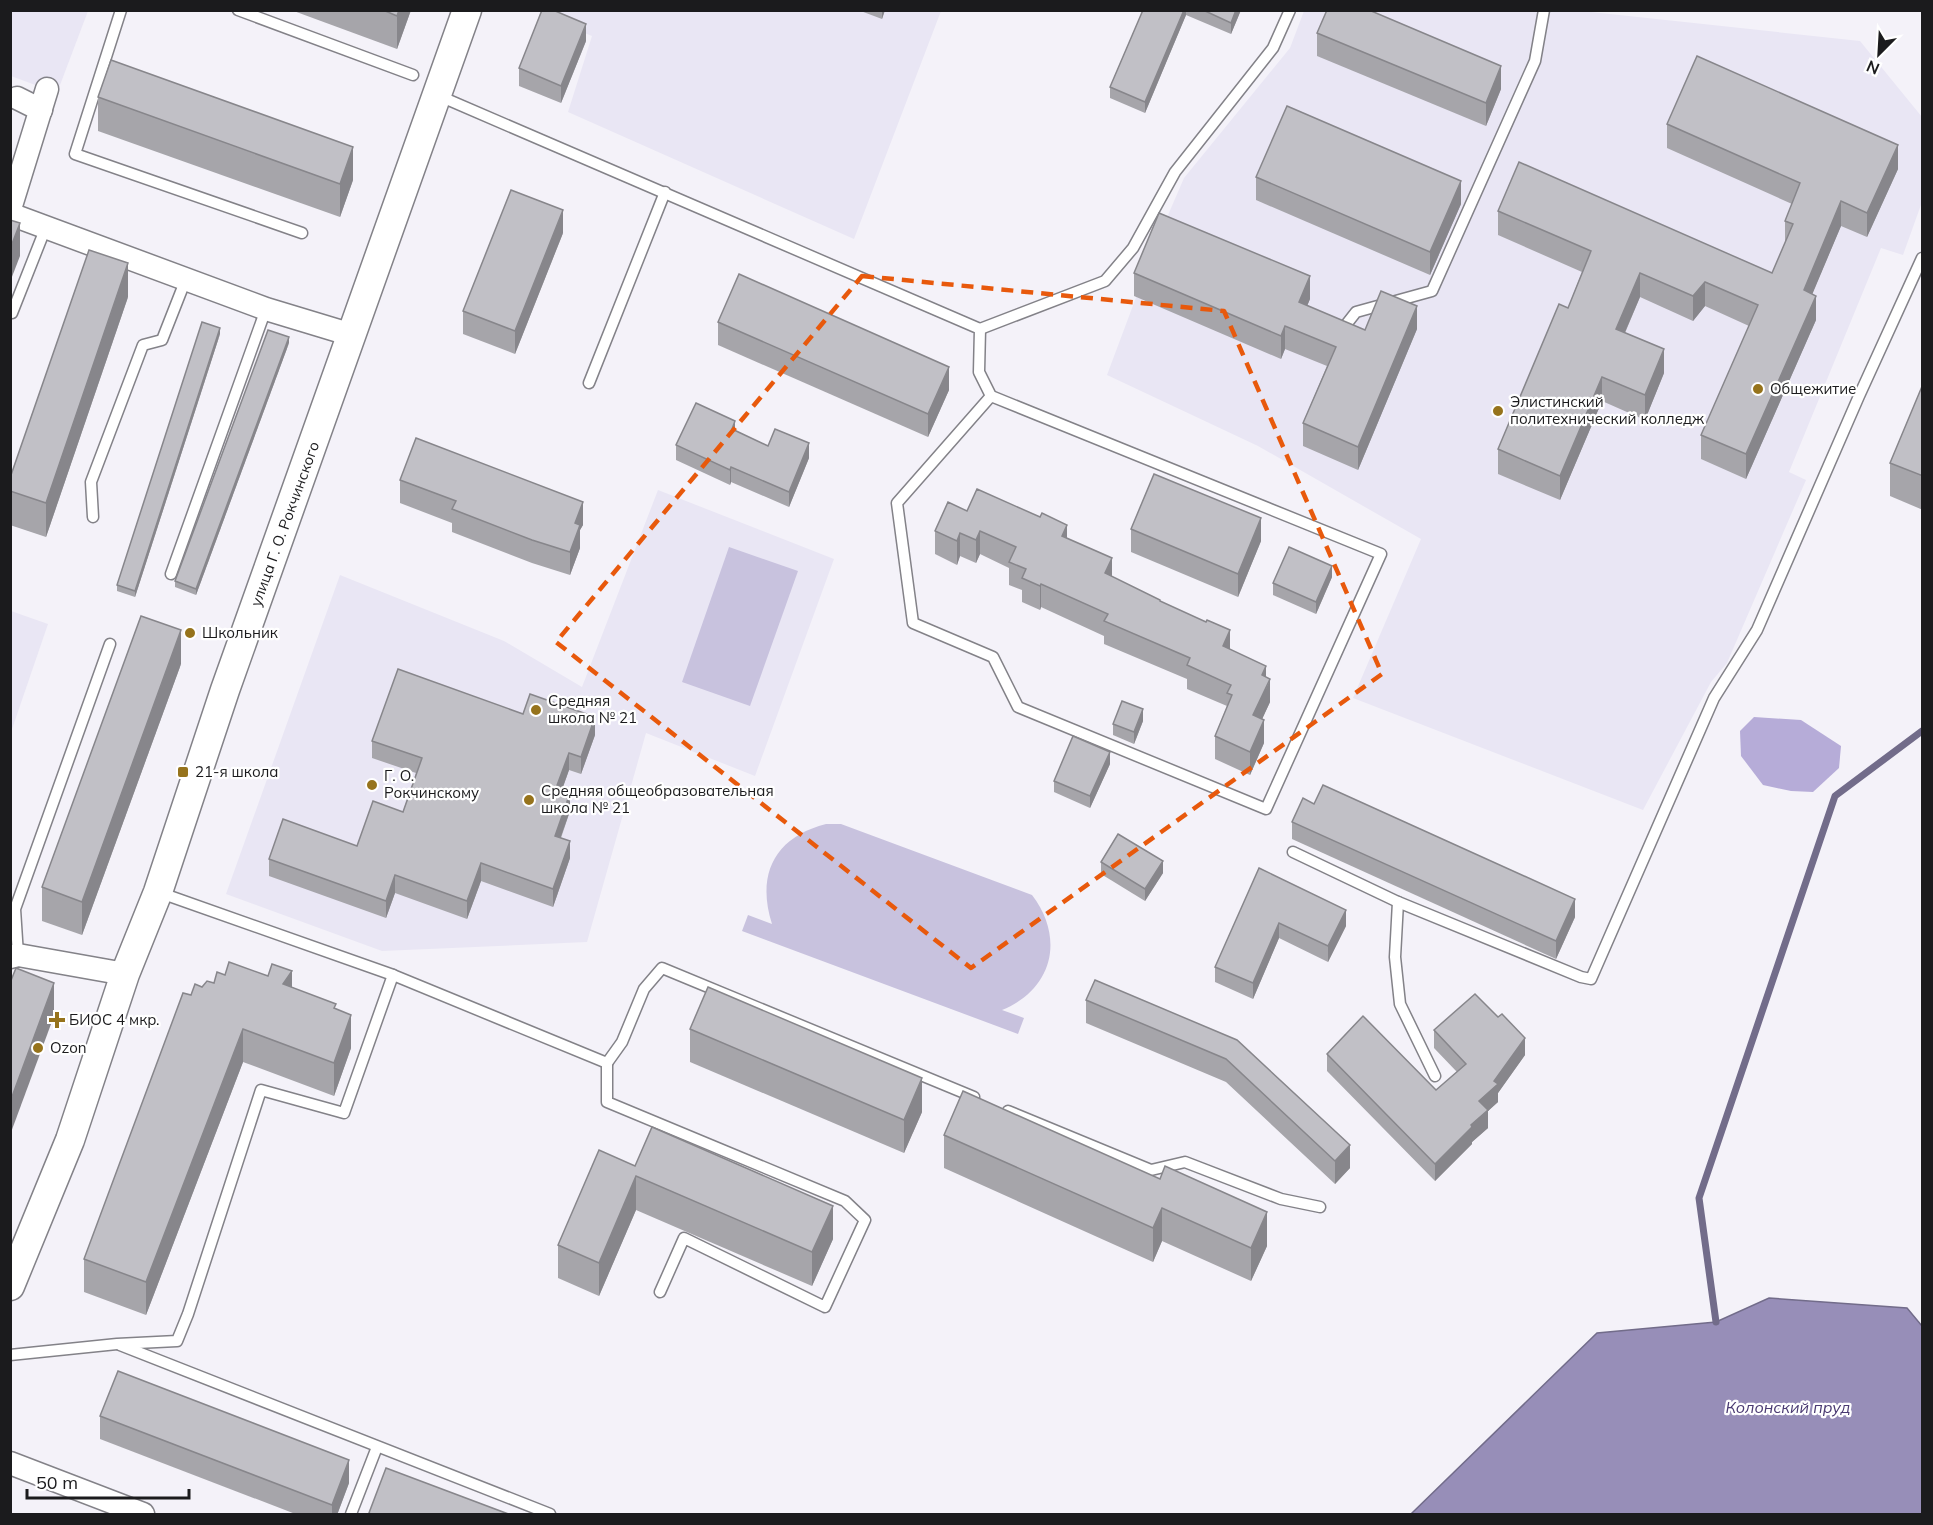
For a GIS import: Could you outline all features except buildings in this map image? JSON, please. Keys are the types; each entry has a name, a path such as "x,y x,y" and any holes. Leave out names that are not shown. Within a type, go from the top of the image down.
{"street":[{"name":"улица Г. О. Рокчинского","path":"10,1286 70,1140 125,974 158,891 225,690 467,10"},
{"path":"10,209 44,100 17,98"},
{"path":"10,214 266,309 352,335"},
{"path":"13,955 125,974"},
{"path":"10,1463 143,1515"}],"lane":[{"path":"121,10 75,154 302,233"},
{"path":"238,10 413,75"},
{"path":"436,95 980,328 1105,280 1133,248 1175,172 1273,48 1290,10"},
{"path":"1345,326 1356,312 1432,291 1535,61 1544,10"},
{"path":"589,383 665,192"},
{"path":"11,314 46,227"},
{"path":"1293,852 1398,902 1581,977 1591,979 1714,698 1757,630 1858,396 1923,258"},
{"path":"93,517 91,482 143,345 162,340 186,279"},
{"path":"171,574 266,309"},
{"path":"980,328 979,372 991,396 1381,554 1266,808 1018,707 993,657 912,623 897,503 991,396"},
{"path":"13,955 15,909 110,644"},
{"path":"158,891 393,975 607,1063"},
{"path":"1398,902 1395,957 1400,1004 1435,1076"},
{"path":"660,1292 684,1238 825,1307 865,1220 845,1201 607,1102 607,1063 622,1041 644,989 662,968 988,1103"},
{"path":"10,1355 117,1344 177,1341 189,1314 261,1090 344,1113 393,975"},
{"path":"999,1108 1151,1170 1185,1162 1281,1198 1320,1207"},
{"path":"117,1344 550,1515"},
{"path":"351,1515 377,1447"}],"highlighted area":[{"path":"862,276 1224,311 1382,674 971,968 556,642"}],"shaded area":[{"path":"555,10 941,11 854,239 568,112 592,36 552,20"},
{"path":"10,11 88,11 57,93 11,76"},
{"name":"Элистинский политехнический колледж","path":"1304,11 1582,11 1860,41 1922,117 1922,202 1903,255 1881,248 1789,472 1806,480 1727,663 1711,682 1643,810 1353,698 1421,539 1258,446 1107,375 1159,236 1184,178 1290,48"},
{"name":"Средняя школа № 21","path":"658,490 834,559 755,776 646,733 587,942 382,951 226,894 340,575 504,641 582,687"},
{"path":"729,547 798,571 750,706 682,682"},
{"path":"10,611 48,624 11,732"},
{"path":"1754,717 1801,720 1841,746 1839,768 1813,792 1791,791 1763,785 1741,756 1740,731"},
{"path":"826,824 841,824 1032,895 1042,911 1048,928 1050,945 1043,976 1019,1001 1002,1010 1024,1018 1018,1034 742,931 748,915 772,924 767,889 774,860 782,848 808,830"}],"water":[{"name":"Колонский пруд","path":"1769,1298 1907,1308 1922,1326 1922,1514 1411,1514 1597,1333 1716,1322"}],"waterway":[{"path":"1716,1322 1699,1198 1835,796 1922,731"}],"place":[{"name":"Общежитие","path":"1758,389"},
{"name":"Элистинский политехнический колледж","path":"1498,411"},
{"name":"Школьник","path":"190,633"},
{"name":"Средняя школа № 21","path":"536,710"},
{"name":"21-я школа","path":"183,772"},
{"name":"Г. О. Рокчинскому","path":"372,785"},
{"name":"Средняя общеобразовательная школа № 21","path":"529,800"},
{"name":"БИОС 4 мкр.","path":"57,1020"},
{"name":"Ozon","path":"38,1048"}]}
